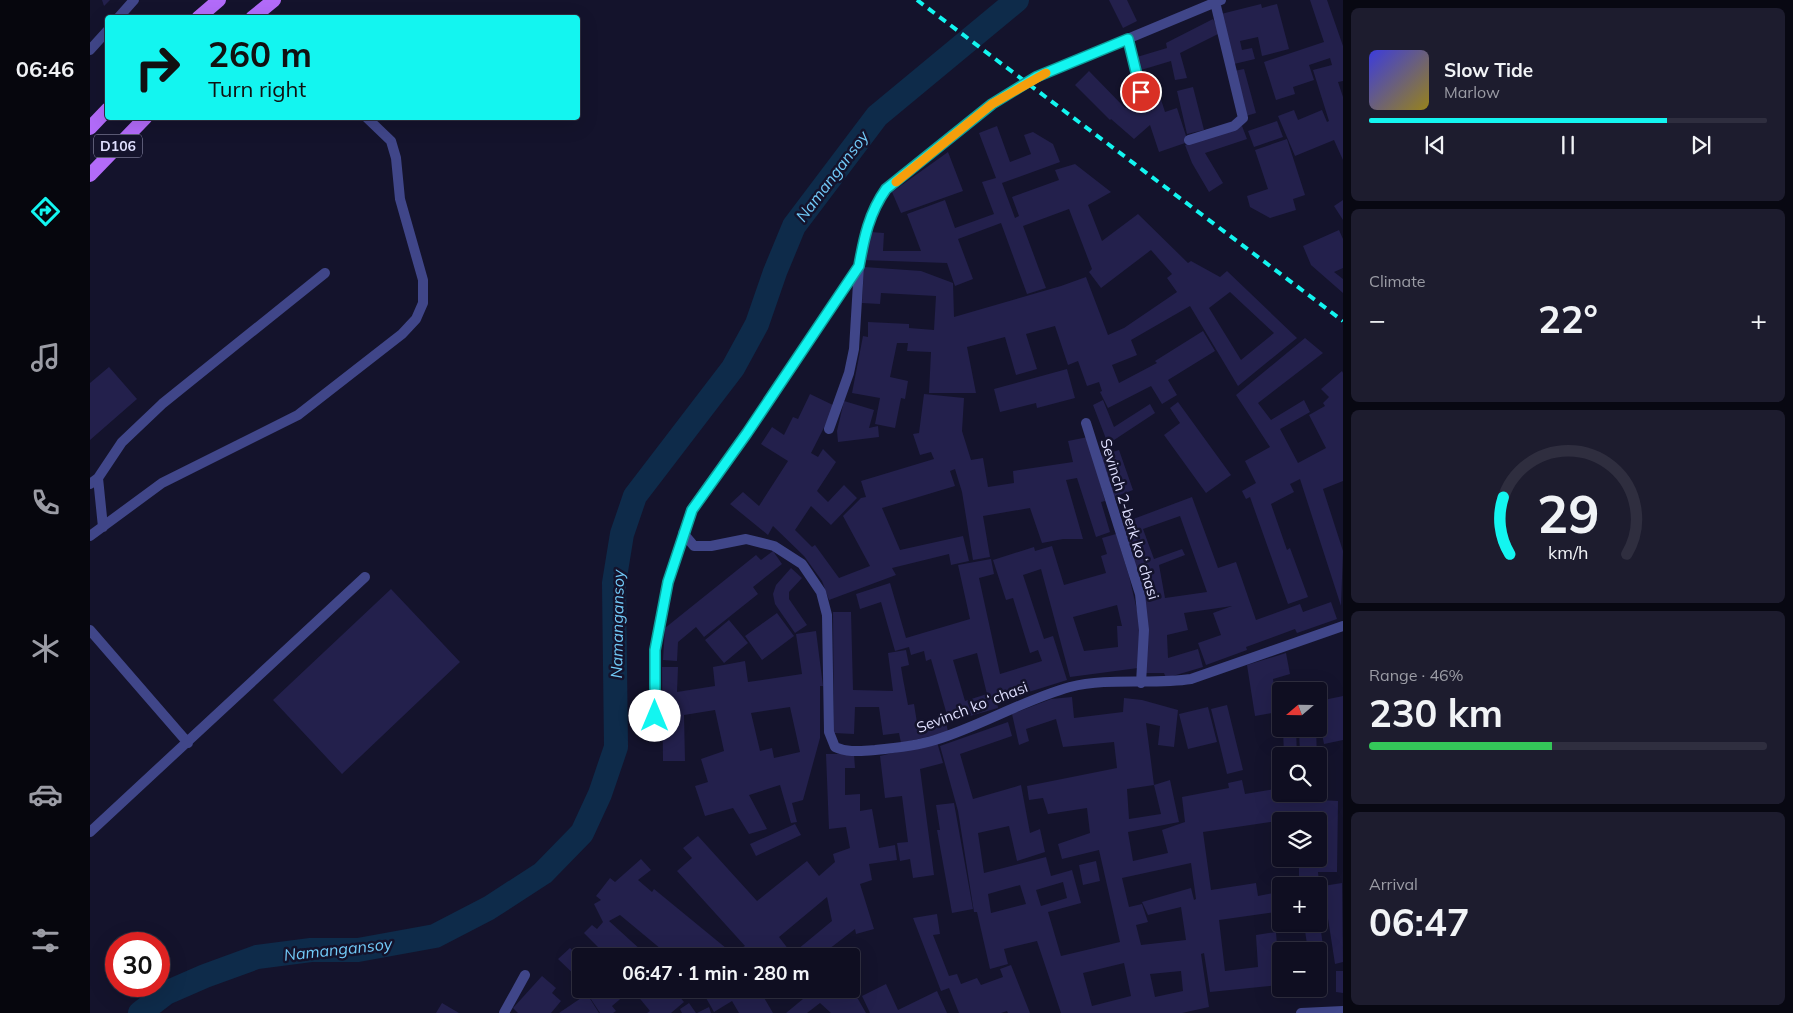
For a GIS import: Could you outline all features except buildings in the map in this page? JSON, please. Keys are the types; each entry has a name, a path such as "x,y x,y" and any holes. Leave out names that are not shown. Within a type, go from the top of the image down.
{"main road":[{"path":"202,15 219,0"},
{"path":"256,15 274,0"},
{"name":"D106","path":"90,128 105,113"},
{"name":"D106","path":"90,175 143,120"}],"street":[{"path":"121,15 134,0"},
{"path":"829,430 849,373 854,349 859,266 864,234 875,205 886,189 992,104 1036,77 1218,1 1243,118 1234,126 1189,140"},
{"path":"90,50 105,33"},
{"path":"1128,39 1141,92"},
{"path":"90,536 162,483 298,415 402,334 416,318 423,303 423,280 400,199 396,158 391,141 369,120"},
{"path":"655,716 655,650 668,582 692,510 747,433 859,266"},
{"path":"103,527 94,481 122,442 162,404 325,273"},
{"name":"Sevinch 2-berk koʻchasi","path":"1086,423 1140,594 1144,630 1141,683"},
{"name":"Sevinch koʻchasi","path":"683,533 694,546 711,546 746,539 774,546 802,564 821,592 827,615 829,732 835,747 845,752 906,748 936,740 1022,703 1071,687 1093,684 1192,679 1343,626"},
{"path":"90,832 365,577"},
{"path":"90,630 188,743"},
{"path":"504,1013 524,975"},
{"path":"1301,1013 1343,1011"}],"waterway":[{"name":"Namangansoy","path":"140,1013 166,993 257,957 311,950 358,950 435,936 489,908 543,873 582,833 600,794 616,747 614,583 622,534 635,496 733,368 757,324 775,272 794,226 877,116 1017,0"}],"railway":[{"path":"917,0 1343,321"}],"slow traffic":[{"path":"896,182 992,104 1036,77 1046,73"}],"route":[{"path":"655,716 655,650 668,582 692,510 747,433 859,266 864,234 875,205 886,189 992,104 1036,77 1128,39 1141,92"}]}
